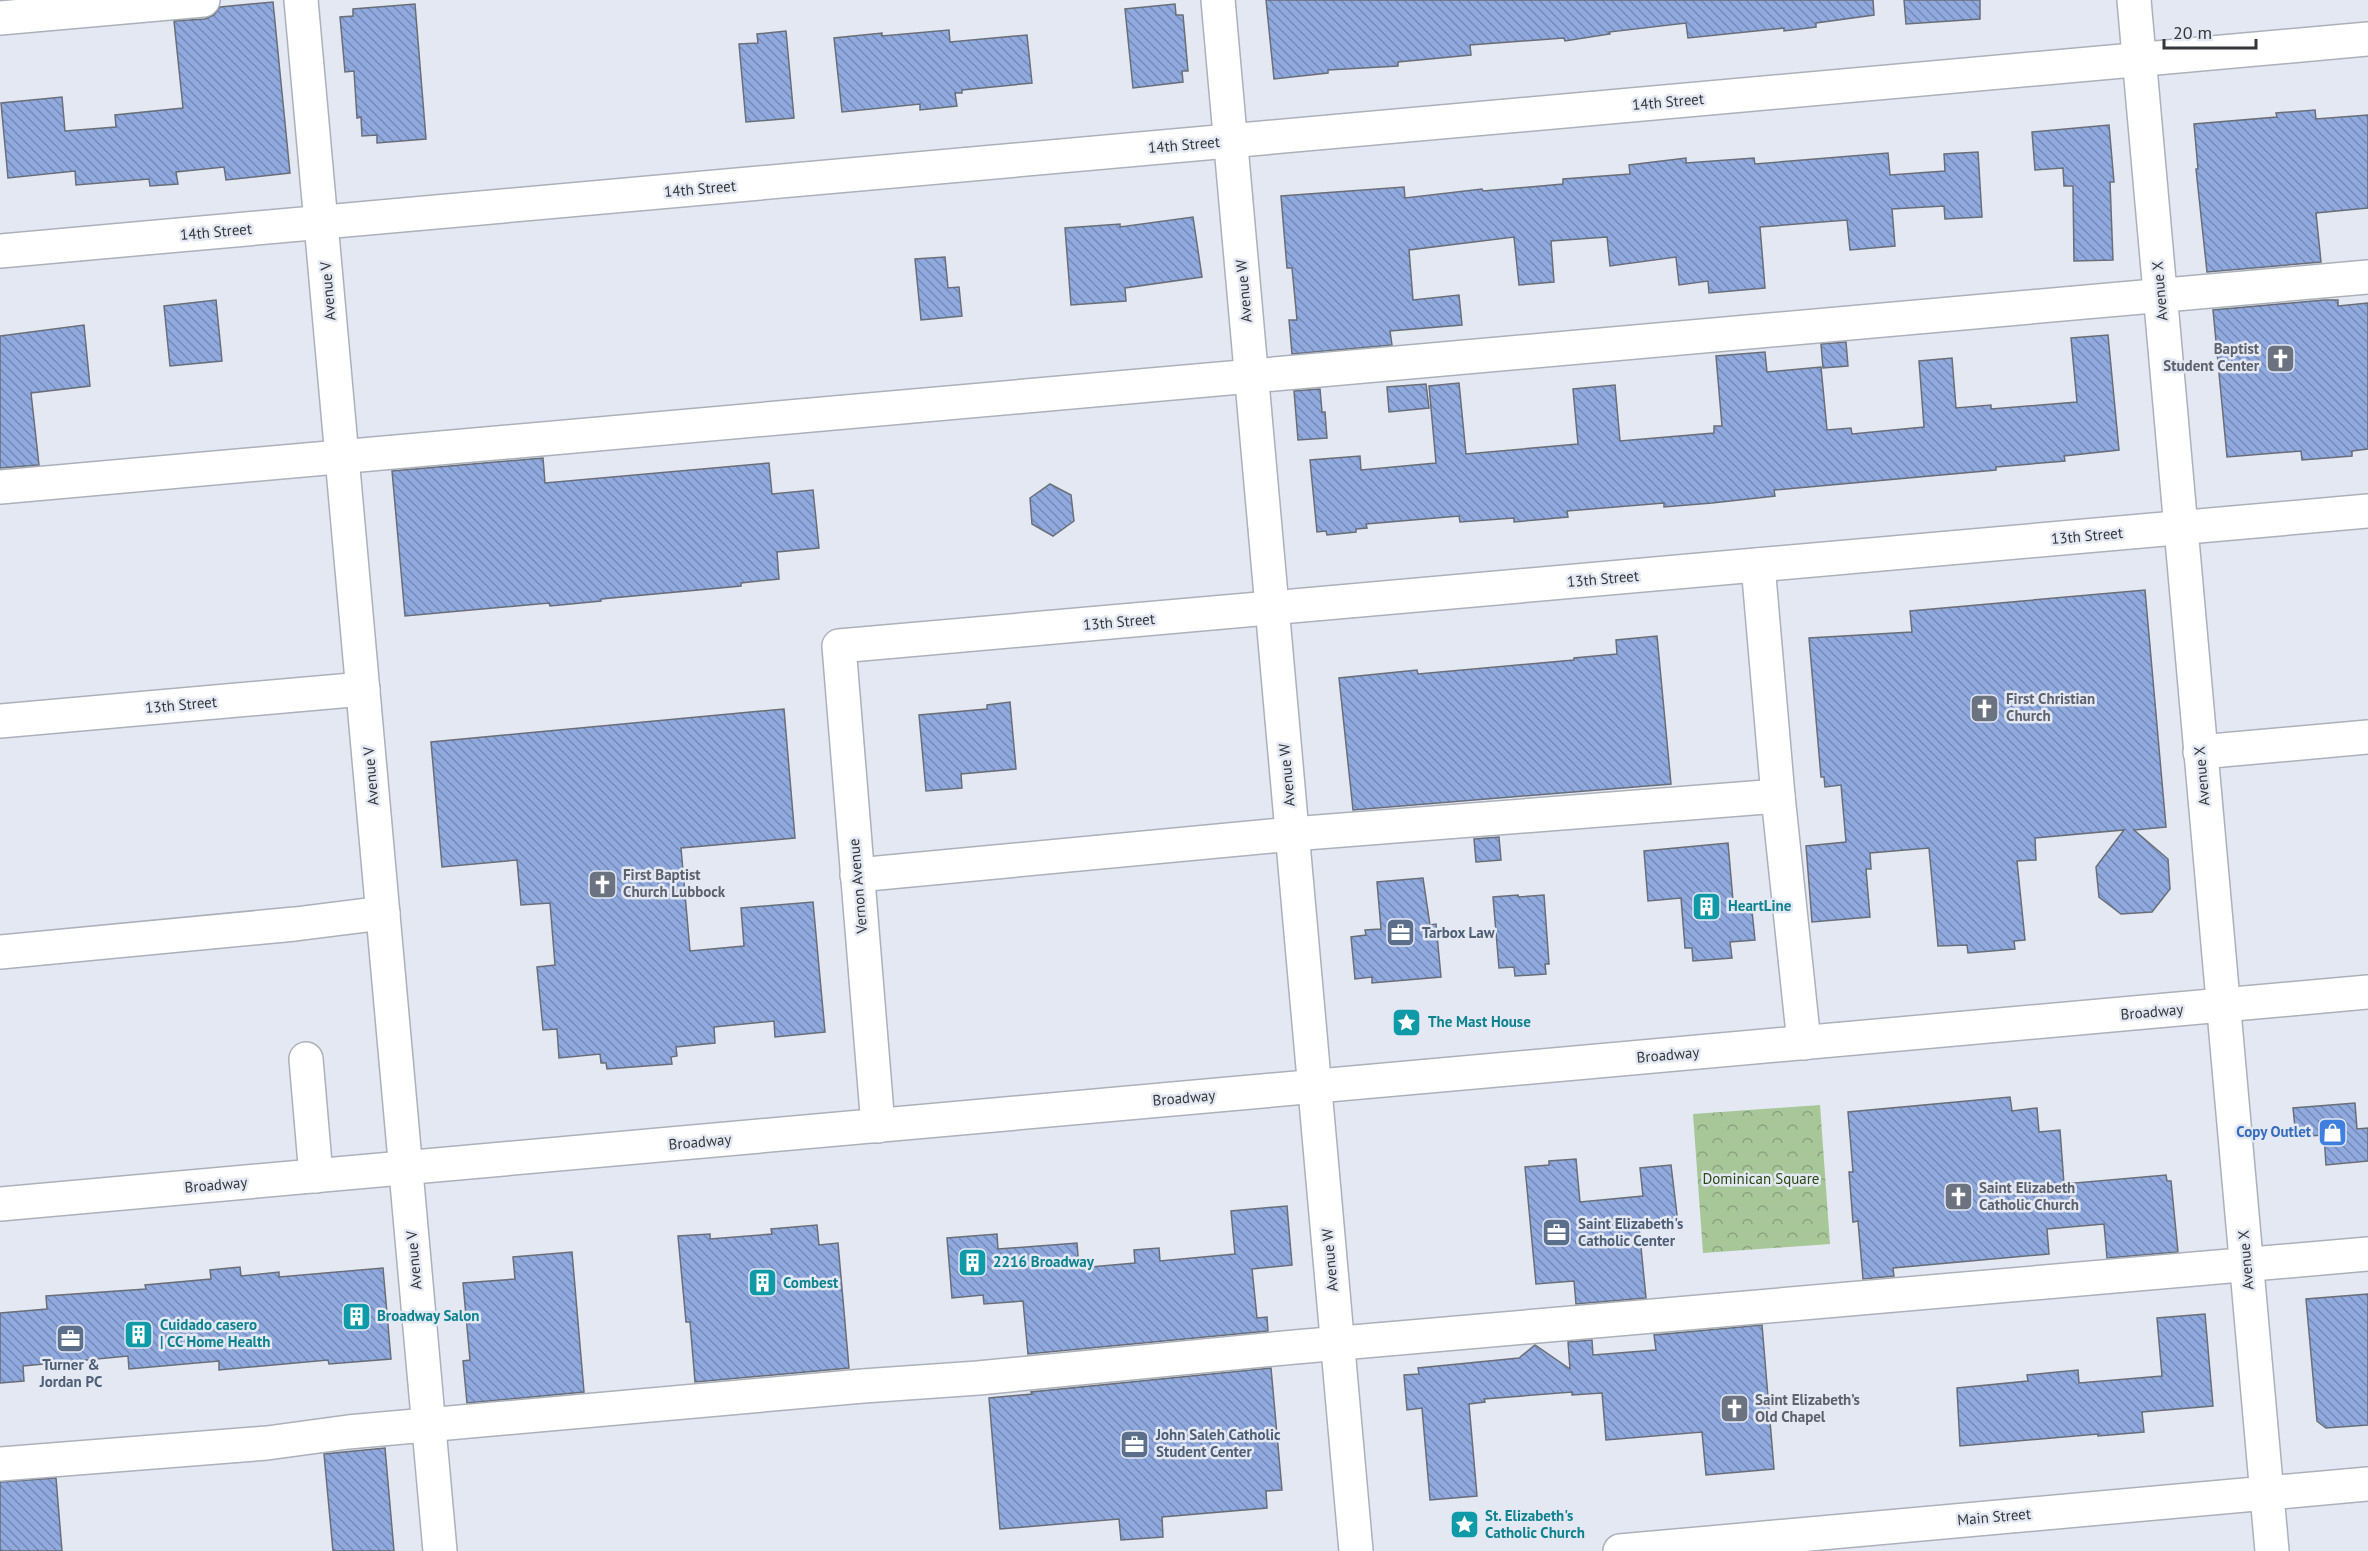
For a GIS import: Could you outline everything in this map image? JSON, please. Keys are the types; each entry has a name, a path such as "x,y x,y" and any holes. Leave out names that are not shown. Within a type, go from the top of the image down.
{"street":[{"path":"0,18 203,0"},
{"name":"Avenue V","path":"301,0 440,1551"},
{"name":"Avenue W","path":"1218,0 1356,1551"},
{"name":"Avenue X","path":"2134,0 2272,1551"},
{"name":"14th Street","path":"0,251 2368,39"},
{"path":"0,487 2368,277"},
{"name":"13th Street","path":"839,646 2368,511"},
{"path":"1758,565 1778,796 1804,1043"},
{"name":"Vernon Avenue","path":"839,646 878,1126"},
{"name":"13th Street","path":"0,721 363,689"},
{"path":"2200,752 2368,737"},
{"path":"857,875 1292,834 1778,796"},
{"path":"0,952 307,923 383,912"},
{"name":"Broadway","path":"0,1204 2368,992"},
{"path":"306,1059 316,1176"},
{"path":"0,1464 267,1443 348,1432 862,1386 978,1378 1337,1343 2368,1254"},
{"name":"Main Street","path":"1620,1551 2368,1484"}],"green space":[{"name":"Dominican Square","path":"1820,1105 1830,1244 1703,1253 1693,1114"}],"building":[{"path":"1266,0 1873,0 1874,15 1816,23 1816,27 1784,31 1784,28 1688,38 1686,23 1609,32 1610,34 1565,41 1564,38 1470,45 1471,55 1398,62 1398,66 1328,70 1328,73 1274,79"},
{"path":"1904,0 1980,0 1980,19 1906,24"},
{"path":"273,2 290,173 226,180 224,167 176,172 178,184 150,186 149,179 76,185 75,171 8,178 1,103 62,97 65,131 116,127 115,115 183,108 174,21 205,19 214,15 220,7"},
{"path":"415,4 426,139 377,143 377,135 362,136 361,117 357,118 354,71 345,72 340,17 353,16 353,9"},
{"path":"1175,4 1176,15 1183,15 1188,71 1182,71 1183,82 1133,88 1125,9"},
{"path":"949,30 950,42 1027,35 1032,83 962,90 962,93 955,93 957,106 920,110 920,104 842,112 834,38"},
{"path":"786,31 794,118 746,122 739,44 758,43 757,34"},
{"path":"2315,110 2316,119 2368,115 2368,208 2316,213 2321,262 2207,272 2196,169 2198,169 2194,124 2277,117 2276,113"},
{"path":"2109,125 2114,182 2110,182 2113,260 2074,261 2073,186 2064,186 2063,168 2035,170 2032,132"},
{"path":"1978,152 1982,217 1945,219 1944,206 1892,209 1895,246 1850,250 1847,220 1760,227 1765,288 1709,293 1708,281 1679,285 1676,257 1610,266 1607,237 1551,241 1554,282 1519,285 1514,237 1409,250 1413,300 1459,295 1462,325 1390,331 1392,345 1292,354 1289,320 1297,320 1292,268 1287,268 1281,196 1404,187 1405,198 1482,189 1483,191 1563,184 1563,179 1630,174 1629,165 1686,158 1686,163 1754,158 1755,164 1888,153 1890,175 1945,171 1944,154"},
{"path":"1193,217 1202,277 1125,288 1126,301 1071,305 1065,228 1120,224 1120,227"},
{"path":"945,257 948,288 959,287 962,316 921,320 915,259"},
{"path":"216,300 222,361 170,366 164,306"},
{"name":"Baptist Student Center","path":"2338,300 2338,306 2368,303 2368,449 2352,451 2352,456 2302,460 2301,451 2227,457 2213,310"},
{"path":"84,325 90,386 31,393 39,465 0,468 0,336"},
{"path":"2108,335 2119,450 2064,456 2065,461 1996,467 1996,470 1774,490 1775,496 1712,503 1664,507 1664,503 1567,511 1568,517 1514,522 1514,518 1460,522 1459,516 1366,524 1367,528 1356,529 1356,532 1327,535 1326,531 1317,532 1310,460 1360,456 1361,470 1436,463 1429,386 1459,383 1466,454 1578,444 1573,389 1615,385 1620,441 1714,433 1714,426 1722,426 1716,356 1765,352 1767,372 1821,367 1827,430 1851,428 1852,434 1924,427 1919,361 1952,358 1956,408 1991,405 1991,409 2077,402 2071,338"},
{"path":"1846,342 1848,366 1823,368 1821,344"},
{"path":"1426,384 1429,408 1389,412 1387,387"},
{"path":"1320,389 1327,438 1298,440 1294,391"},
{"path":"543,458 545,483 769,463 772,494 813,490 819,548 777,552 779,579 741,583 741,586 550,606 549,603 405,616 392,471"},
{"path":"1050,484 1071,495 1074,521 1053,536 1032,524 1030,498"},
{"name":"First Christian Church","path":"2145,590 2166,827 2134,830 2168,859 2170,889 2152,912 2121,914 2099,897 2096,867 2124,830 2035,838 2036,860 2017,861 2025,940 2014,941 2015,949 1968,953 1967,945 1938,946 1929,848 1870,853 1871,869 1866,869 1870,917 1812,922 1806,846 1846,842 1841,785 1825,787 1824,777 1821,777 1809,638 1912,632 1910,611"},
{"path":"1657,636 1671,784 1353,810 1339,678 1417,670 1418,674 1574,660 1574,658 1617,654 1616,640"},
{"path":"1010,702 1016,769 961,774 962,788 926,791 919,715 987,709 987,705"},
{"name":"First Baptist Church Lubbock","path":"784,709 795,838 681,848 690,951 744,946 741,908 813,902 825,1032 775,1037 774,1021 714,1027 715,1043 676,1047 677,1056 671,1057 672,1064 607,1069 606,1063 601,1063 600,1054 559,1058 557,1029 543,1030 537,967 555,965 550,903 521,905 517,860 442,867 431,742"},
{"path":"1499,837 1501,860 1476,862 1474,839"},
{"name":"HeartLine","path":"1728,843 1734,912 1752,911 1755,940 1730,942 1732,958 1693,961 1692,948 1685,948 1681,898 1648,901 1644,851"},
{"name":"Tarbox Law","path":"1423,878 1430,925 1436,924 1441,977 1372,983 1372,977 1355,979 1351,937 1366,935 1365,930 1381,929 1377,882"},
{"path":"1518,895 1519,897 1544,895 1549,964 1545,964 1546,974 1515,976 1514,967 1499,968 1493,897"},
{"name":"Saint Elizabeth Catholic Church","path":"2010,1097 2012,1111 2037,1108 2039,1132 2060,1130 2064,1184 2166,1175 2167,1181 2171,1181 2178,1252 2107,1258 2104,1224 2047,1229 2049,1254 1893,1268 1894,1276 1863,1279 1858,1221 1853,1222 1849,1172 1853,1172 1848,1112"},
{"name":"Copy Outlet","path":"2355,1103 2357,1129 2368,1128 2368,1161 2326,1165 2324,1135 2296,1137 2293,1108"},
{"name":"Saint Elizabeth's Catholic Center","path":"1576,1159 1580,1202 1643,1196 1640,1168 1671,1165 1678,1223 1639,1227 1646,1298 1576,1304 1574,1281 1536,1284 1525,1167 1549,1165 1549,1161"},
{"path":"1287,1206 1292,1265 1252,1269 1257,1318 1267,1317 1268,1331 1028,1354 1023,1301 984,1304 983,1295 952,1298 947,1238 997,1234 998,1249 1077,1243 1079,1268 1135,1263 1134,1250 1159,1248 1160,1261 1235,1254 1231,1211"},
{"name":"Combest","path":"817,1225 819,1245 838,1243 849,1368 695,1382 690,1322 686,1322 678,1236 710,1234 710,1239 772,1234 771,1229"},
{"path":"572,1252 584,1392 467,1403 463,1361 470,1360 463,1283 515,1279 513,1257"},
{"path":"240,1267 241,1276 279,1272 279,1277 383,1268 391,1359 329,1364 328,1360 219,1370 219,1361 129,1369 128,1356 23,1366 24,1381 0,1383 0,1313 47,1309 46,1296 146,1289 145,1285 211,1279 210,1270"},
{"path":"2368,1294 2368,1425 2326,1428 2317,1421 2306,1299"},
{"path":"2205,1314 2213,1406 2142,1412 2144,1432 1960,1446 1957,1388 2028,1381 2027,1375 2078,1370 2079,1383 2162,1376 2157,1318"},
{"name":"Saint Elizabeth’s Old Chapel","path":"1762,1325 1774,1469 1706,1475 1702,1432 1606,1440 1602,1393 1572,1395 1572,1392 1484,1399 1485,1402 1469,1404 1477,1496 1430,1500 1422,1408 1407,1410 1404,1375 1419,1374 1418,1368 1519,1358 1535,1345 1570,1369 1568,1342 1592,1340 1593,1355 1656,1350 1654,1335"},
{"name":"John Saleh Catholic Student Center","path":"1271,1368 1282,1490 1266,1491 1267,1508 1162,1517 1163,1537 1121,1540 1119,1519 1000,1529 989,1398"},
{"path":"385,1448 394,1551 333,1551 324,1454"},
{"path":"56,1478 62,1551 0,1551 0,1482"}],"place":[{"name":"Baptist Student Center","path":"2280,358"},
{"name":"First Christian Church","path":"1985,708"},
{"name":"First Baptist Church Lubbock","path":"602,884"},
{"name":"HeartLine","path":"1707,906"},
{"name":"Tarbox Law","path":"1401,933"},
{"name":"The Mast House","path":"1407,1022"},
{"name":"Copy Outlet","path":"2332,1132"},
{"name":"Saint Elizabeth Catholic Church","path":"1958,1197"},
{"name":"Saint Elizabeth's Catholic Center","path":"1557,1233"},
{"name":"2216 Broadway","path":"972,1262"},
{"name":"Combest","path":"762,1283"},
{"name":"Broadway Salon","path":"356,1316"},
{"name":"Cuidado casero | CC Home Health","path":"139,1334"},
{"name":"Turner & Jordan PC","path":"71,1338"},
{"name":"Saint Elizabeth’s Old Chapel","path":"1734,1409"},
{"name":"John Saleh Catholic Student Center","path":"1135,1444"},
{"name":"St. Elizabeth's Catholic Church","path":"1464,1525"}]}
